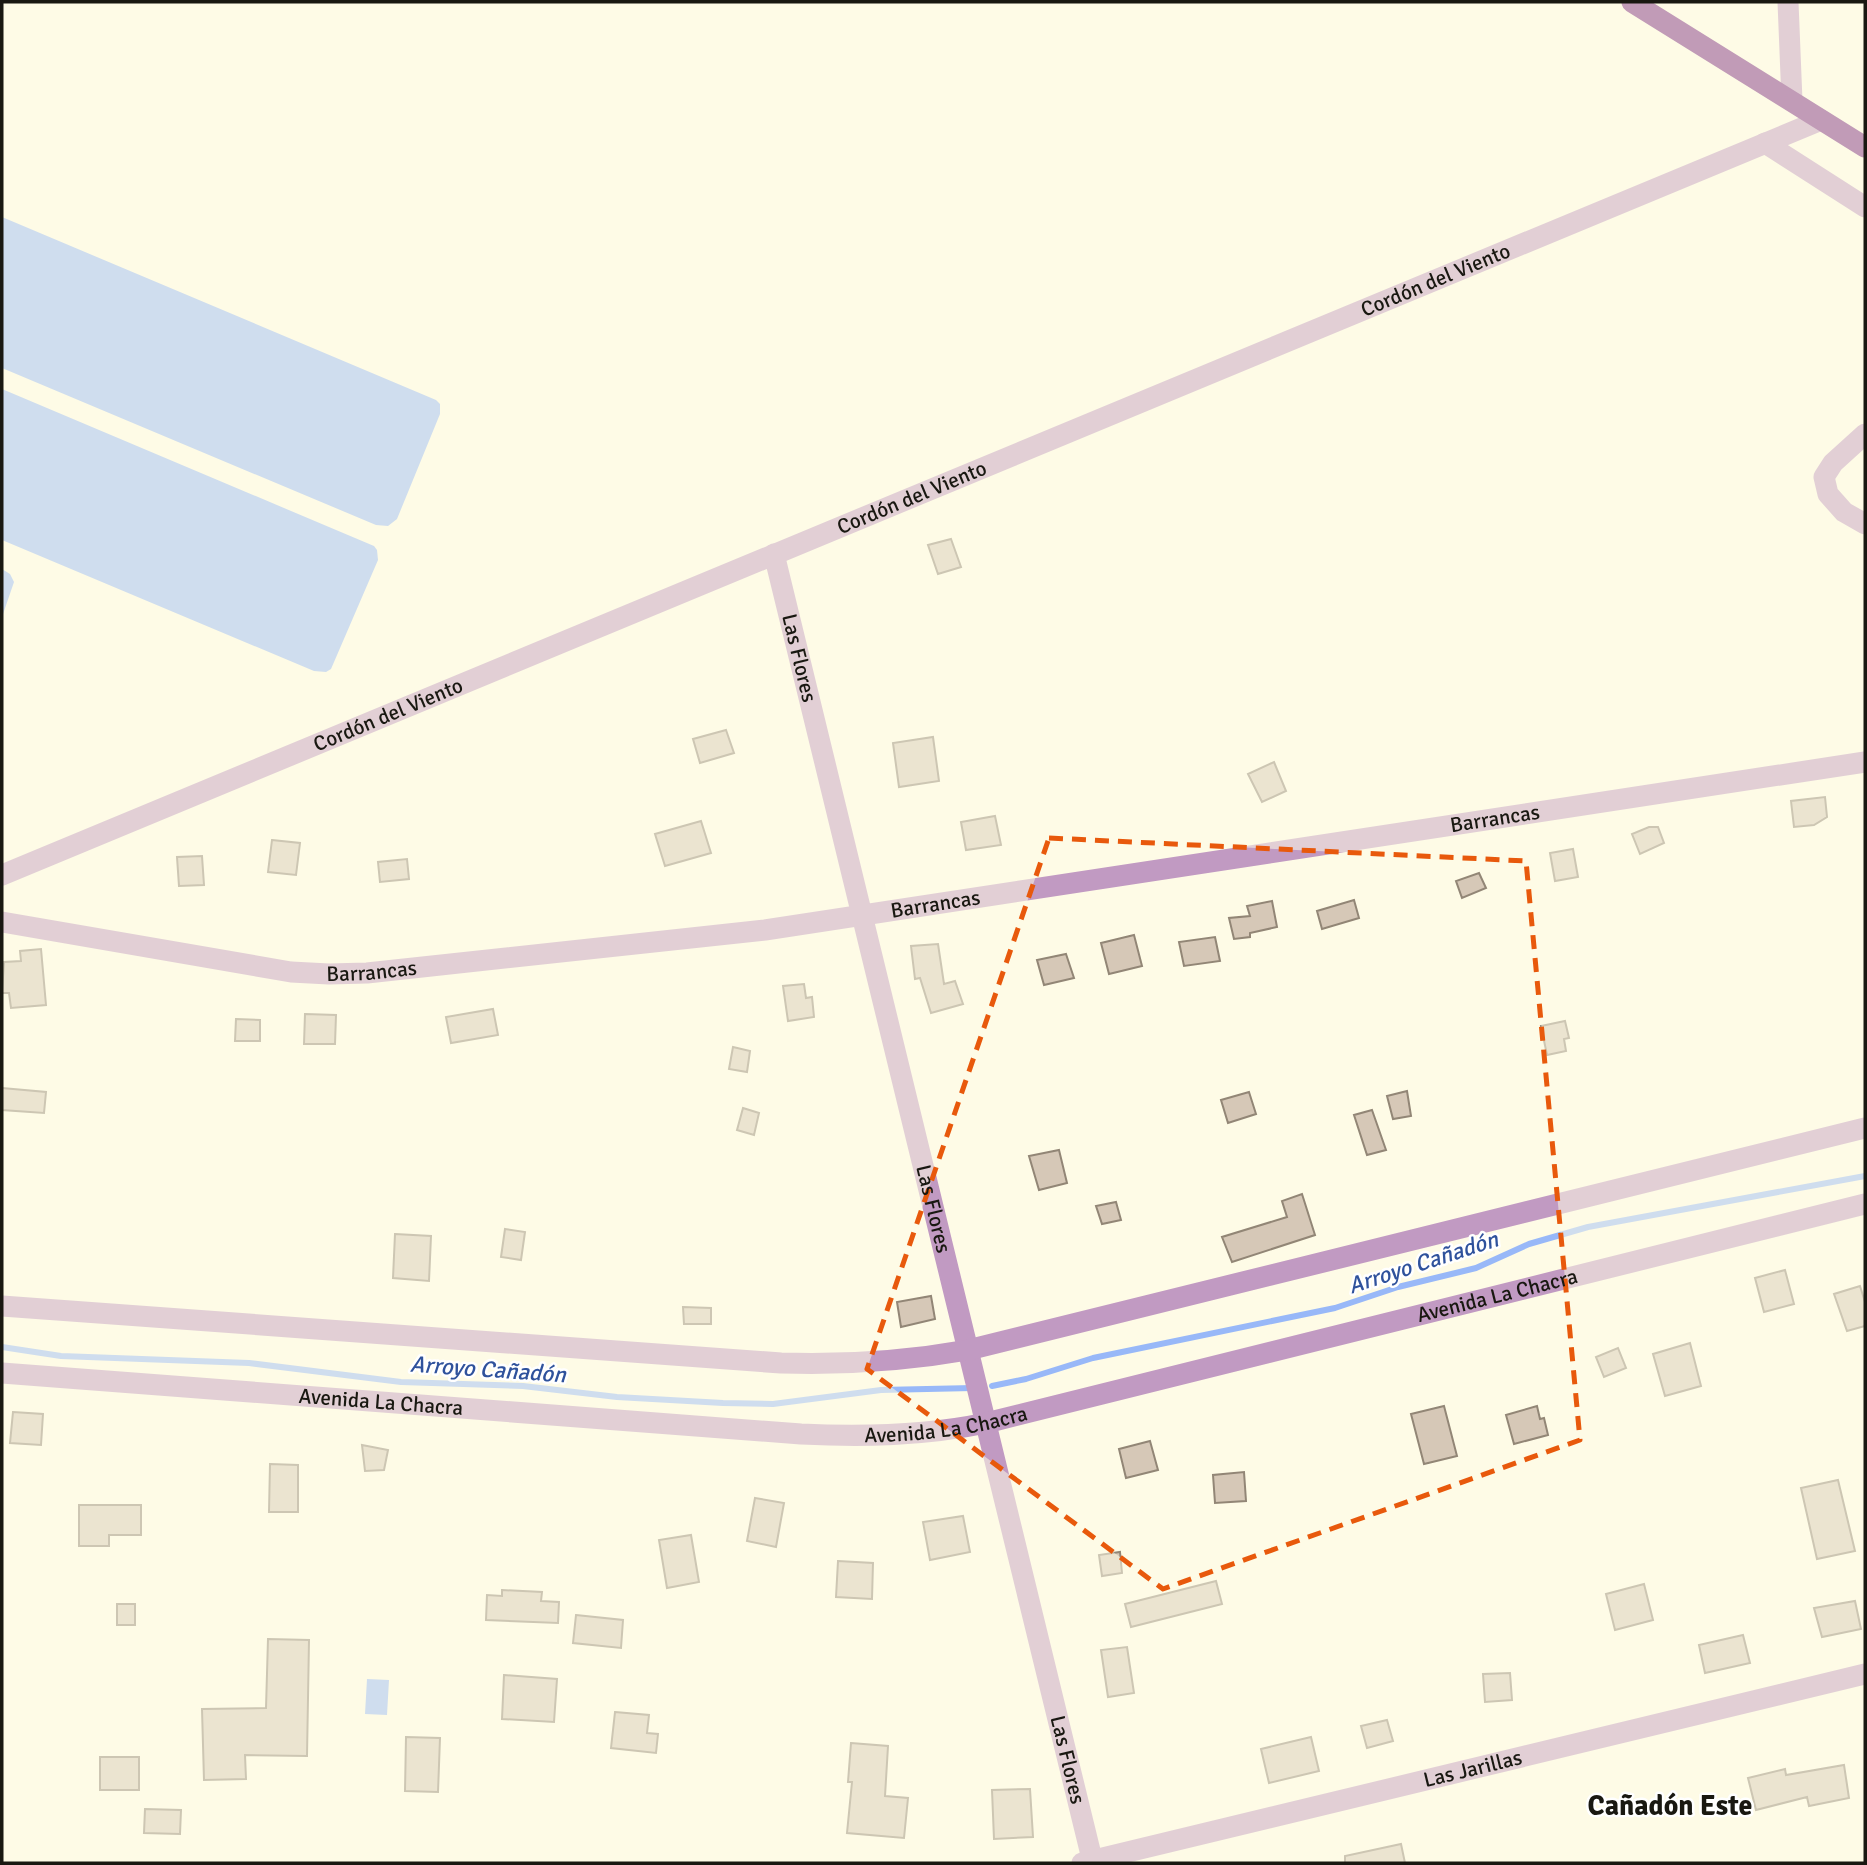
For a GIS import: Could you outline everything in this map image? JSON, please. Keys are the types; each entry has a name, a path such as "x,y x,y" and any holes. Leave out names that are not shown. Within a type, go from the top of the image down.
{"highway":[{"path":"1632,2 1865,147"}],"street":[{"path":"1788,2 1791,101"},
{"name":"Cordón del Viento","path":"2,875 1821,120"},
{"path":"1765,143 1865,207"},
{"path":"1865,434 1833,463 1824,477 1828,495 1844,512 1865,524"},
{"name":"Las Flores","path":"774,554 986,1423 1089,1863"},
{"name":"Barrancas","path":"2,922 248,965 329,974 367,973 712,936 1865,762"},
{"path":"2,1306 781,1363 874,1362 968,1350 1865,1128"},
{"name":"Avenida La Chacra","path":"2,1373 834,1436 925,1433 986,1423 1865,1204"},
{"name":"Las Jarillas","path":"1089,1863 1865,1674"}],"highlighted area":[{"path":"1049,838 1526,861 1580,1440 1163,1589 867,1369"}],"water":[{"path":"2,217 436,400 440,404 440,414 397,519 388,526 376,525 2,368"},
{"path":"2,389 374,546 378,560 331,669 326,672 314,671 2,540"},
{"path":"2,569 10,574 14,582 2,617"},
{"path":"367,1679 389,1680 387,1715 365,1714"}],"building":[{"path":"951,539 961,567 938,574 928,545"},
{"path":"726,730 734,753 700,763 693,739"},
{"path":"933,737 939,781 899,787 893,743"},
{"path":"1274,762 1286,791 1262,802 1248,774"},
{"path":"1825,797 1827,817 1814,825 1794,827 1791,801"},
{"path":"995,816 1001,845 966,850 961,822"},
{"path":"701,821 711,853 665,866 655,834"},
{"path":"1649,827 1658,827 1664,843 1640,854 1632,834"},
{"path":"272,840 300,843 296,875 268,872"},
{"path":"1573,849 1578,877 1555,881 1550,853"},
{"path":"202,856 204,885 179,886 177,857"},
{"path":"407,859 409,879 380,882 378,862"},
{"path":"1479,873 1486,888 1462,898 1456,881"},
{"path":"1354,900 1359,918 1322,929 1317,911"},
{"path":"1272,901 1277,927 1250,933 1250,937 1234,939 1229,918 1250,916 1247,906"},
{"path":"1134,935 1142,966 1109,974 1101,943"},
{"path":"1215,937 1220,961 1184,966 1179,942"},
{"path":"938,944 944,984 955,981 963,1004 931,1013 920,978 915,979 911,946"},
{"path":"41,949 46,1005 11,1008 9,993 2,993 4,962 21,961 20,951"},
{"path":"1066,954 1074,978 1044,985 1037,960"},
{"path":"804,984 806,998 812,997 814,1017 788,1021 783,986"},
{"path":"493,1009 498,1035 451,1043 446,1017"},
{"path":"305,1014 336,1015 335,1044 304,1044"},
{"path":"236,1019 260,1020 260,1041 235,1041"},
{"path":"1565,1021 1569,1038 1564,1039 1566,1051 1547,1055 1541,1026"},
{"path":"733,1047 750,1051 747,1072 729,1069"},
{"path":"2,1088 46,1092 44,1113 2,1110"},
{"path":"1407,1091 1411,1116 1393,1119 1387,1096"},
{"path":"1249,1092 1256,1114 1228,1123 1221,1100"},
{"path":"743,1108 759,1113 754,1135 737,1130"},
{"path":"1372,1110 1386,1150 1367,1155 1354,1115"},
{"path":"1059,1150 1067,1183 1039,1190 1029,1156"},
{"path":"1302,1194 1315,1235 1232,1262 1222,1237 1287,1217 1282,1201"},
{"path":"1116,1202 1121,1220 1102,1224 1096,1206"},
{"path":"505,1229 525,1232 521,1260 501,1257"},
{"path":"395,1234 431,1236 429,1281 393,1278"},
{"path":"1785,1270 1794,1304 1764,1312 1755,1278"},
{"path":"1860,1286 1865,1302 1865,1326 1847,1331 1834,1294"},
{"path":"931,1296 935,1319 901,1327 897,1302"},
{"path":"683,1307 711,1308 711,1324 684,1324"},
{"path":"1690,1343 1701,1386 1665,1396 1653,1354"},
{"path":"1618,1348 1626,1368 1604,1377 1596,1357"},
{"path":"1444,1406 1457,1456 1424,1464 1411,1414"},
{"path":"1537,1406 1540,1419 1544,1418 1548,1435 1514,1444 1506,1415"},
{"path":"13,1412 43,1414 41,1445 10,1443"},
{"path":"1150,1441 1158,1470 1126,1478 1119,1449"},
{"path":"362,1445 388,1450 384,1470 365,1471"},
{"path":"270,1464 298,1465 298,1512 269,1512"},
{"path":"1244,1472 1246,1501 1215,1503 1213,1475"},
{"path":"1838,1480 1855,1551 1817,1559 1801,1488"},
{"path":"755,1498 784,1503 776,1547 747,1541"},
{"path":"79,1505 141,1505 141,1535 109,1535 109,1546 79,1546"},
{"path":"963,1516 970,1552 930,1560 923,1522"},
{"path":"691,1535 699,1582 667,1588 659,1540"},
{"path":"1120,1552 1122,1573 1102,1576 1099,1555"},
{"path":"838,1561 873,1563 872,1599 836,1597"},
{"path":"1216,1581 1222,1604 1131,1627 1125,1604"},
{"path":"1644,1584 1653,1620 1615,1630 1606,1594"},
{"path":"502,1590 542,1592 541,1601 559,1602 558,1623 486,1620 487,1595 502,1596"},
{"path":"1855,1601 1861,1629 1822,1637 1814,1608"},
{"path":"117,1604 135,1604 135,1625 117,1625"},
{"path":"576,1615 623,1620 621,1648 573,1643"},
{"path":"1743,1635 1750,1663 1705,1673 1699,1645"},
{"path":"268,1639 309,1640 307,1756 245,1755 246,1779 204,1780 202,1709 266,1708"},
{"path":"1127,1647 1134,1693 1108,1697 1101,1650"},
{"path":"1510,1673 1512,1700 1485,1702 1483,1674"},
{"path":"504,1675 557,1679 554,1722 502,1719"},
{"path":"615,1712 649,1715 647,1733 658,1734 656,1753 611,1748"},
{"path":"1387,1720 1393,1741 1367,1748 1361,1726"},
{"path":"406,1737 440,1738 438,1792 405,1791"},
{"path":"1311,1737 1319,1771 1269,1783 1261,1749"},
{"path":"851,1743 888,1746 885,1796 908,1798 904,1838 847,1833 852,1782 848,1782"},
{"path":"100,1757 139,1757 139,1790 100,1790"},
{"path":"1844,1765 1849,1798 1809,1806 1807,1797 1756,1810 1748,1778 1785,1769 1786,1775"},
{"path":"1030,1789 1033,1837 994,1839 992,1790"},
{"path":"145,1809 181,1810 180,1834 144,1833"},
{"path":"1401,1844 1405,1863 1345,1863 1345,1856"}],"waterway":[{"name":"Arroyo Cañadón","path":"992,1386 1026,1379 1093,1358 1335,1308 1398,1287 1476,1268 1529,1244 1588,1227 1865,1176"},
{"name":"Arroyo Cañadón","path":"2,1347 61,1356 249,1363 401,1382 523,1386 617,1397 723,1403 773,1404 881,1390 973,1388"}],"district":[{"name":"Cañadón Este","path":"1670,1805"}]}
